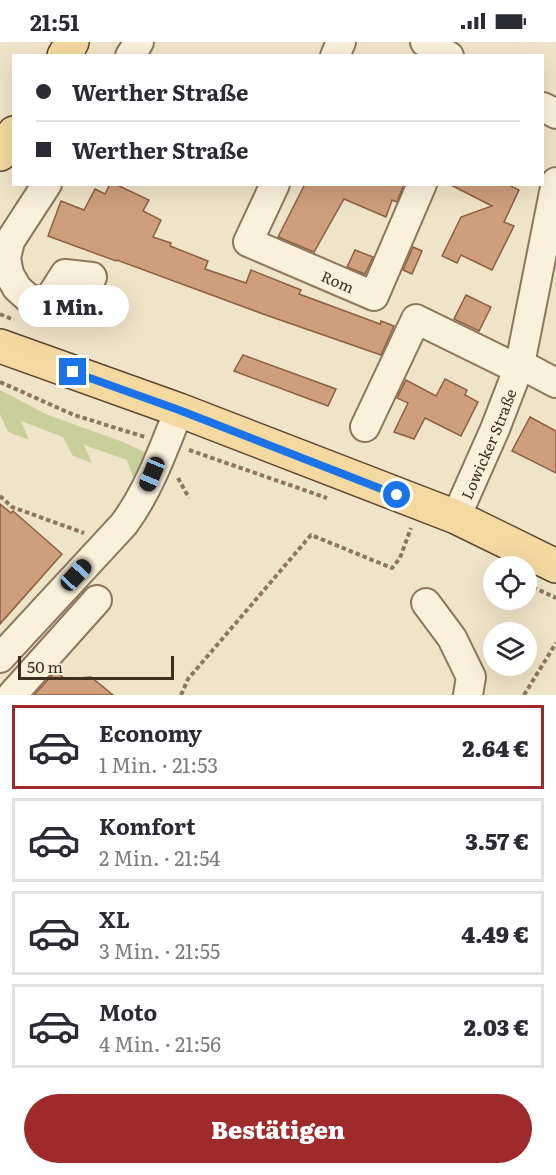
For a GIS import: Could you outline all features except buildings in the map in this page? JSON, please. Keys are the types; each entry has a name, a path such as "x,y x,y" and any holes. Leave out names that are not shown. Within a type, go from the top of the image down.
{"main road":[{"path":"0,154 12,136"},
{"path":"0,346 179,410 456,517 556,566"}],"street":[{"path":"425,42 446,54"},
{"name":"Lowicker Straße","path":"456,517 495,429 519,367 556,182"},
{"path":"46,186 10,241 6,258 9,274 17,288 28,298 46,304 65,274 92,277"},
{"name":"Rom","path":"274,186 248,242 374,296 421,186"},
{"name":"Lowicker Straße","path":"365,427 416,319 519,367"},
{"path":"519,367 556,382"},
{"path":"0,658 124,524 146,490 179,410"},
{"path":"12,695 97,600"},
{"path":"426,603 452,638 471,677 468,695"}],"path":[{"path":"0,382 74,415 132,434 166,442 331,500"},
{"path":"177,476 189,498"},
{"path":"0,496 12,507 107,542"},
{"path":"181,695 188,679 311,535 392,568 400,558 413,522"},
{"path":"524,695 556,643"}],"green space":[{"path":"0,390 48,415 147,453 138,475 133,477 127,460 84,445 92,463 73,456 63,437 21,421 29,440 8,432 0,414"}],"route":[{"path":"73,372 179,410 397,495"}]}
